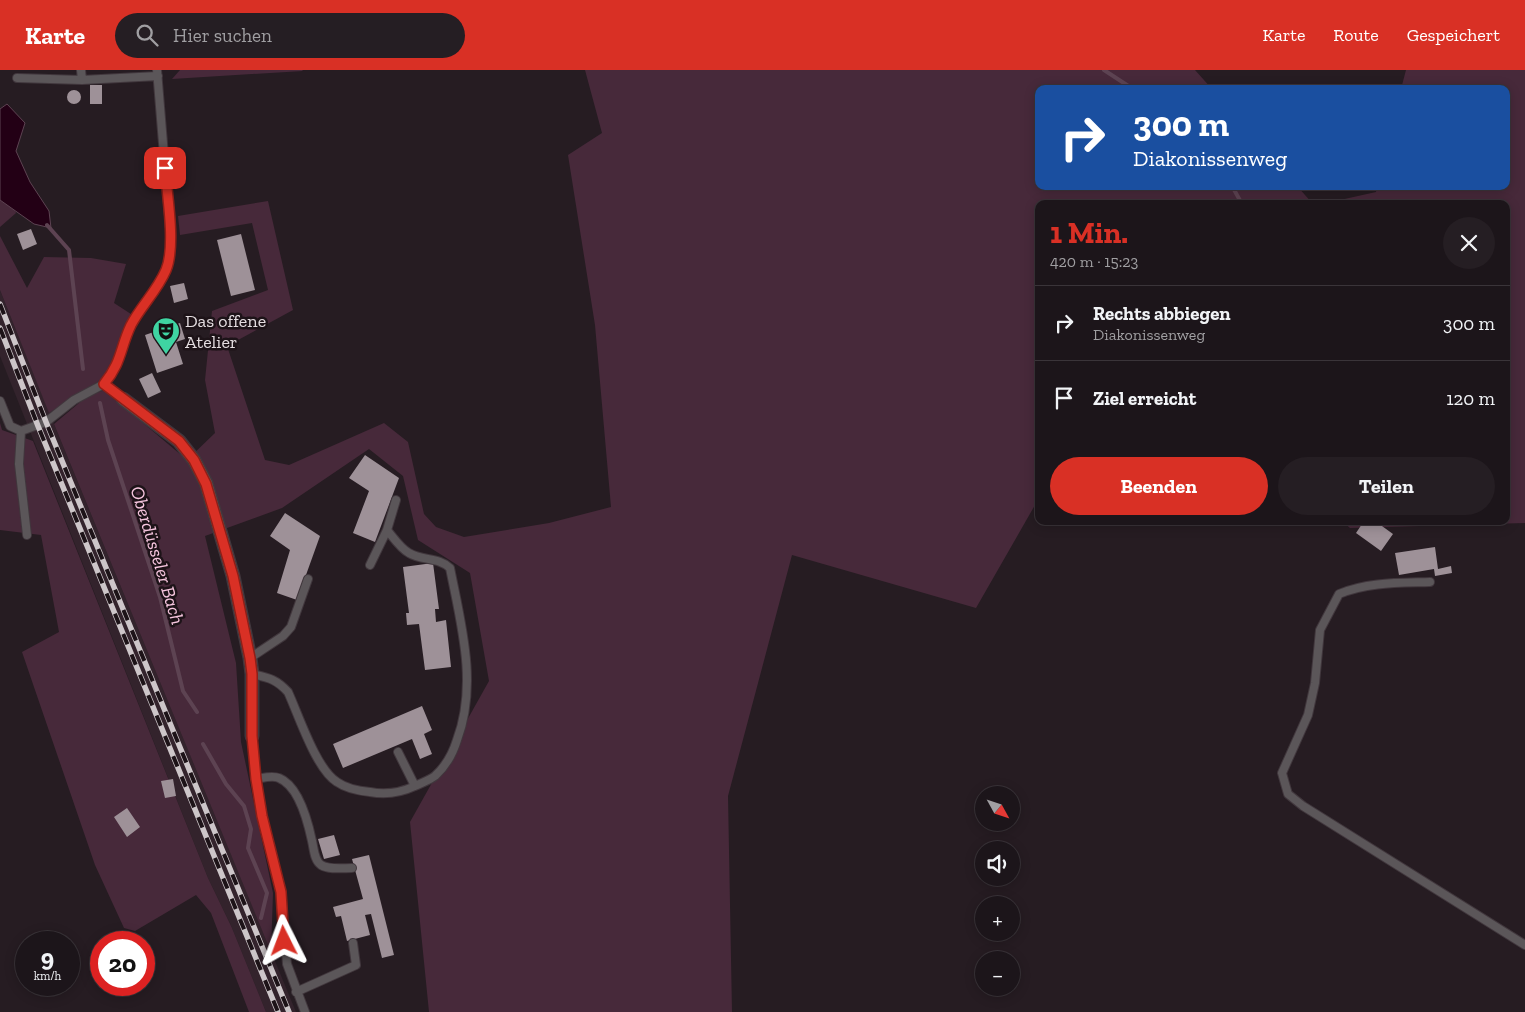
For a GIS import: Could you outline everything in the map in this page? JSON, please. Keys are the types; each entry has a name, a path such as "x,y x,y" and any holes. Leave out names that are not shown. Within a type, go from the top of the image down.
{"street":[{"path":"123,399 179,441 194,460 206,484 233,576 250,658 252,674 252,736"}],"lane":[{"path":"81,70 82,80"},
{"path":"17,78 82,80 158,73 170,240 170,256 166,269 154,291 140,307 113,373 104,384 74,400 46,422 21,432"},
{"path":"104,384 123,399"},
{"path":"0,402 10,426 21,432"},
{"path":"21,432 19,464 27,535"},
{"path":"370,565 387,530 396,500"},
{"path":"252,674 270,678 280,683 288,692 322,766 337,782 355,790 378,793 402,792 434,777 443,768 453,751 462,728 466,706 467,665 450,568 444,562 418,557 408,552 387,530"},
{"path":"250,658 283,636 290,627 308,579"},
{"path":"1430,582 1363,586 1339,594 1320,630 1315,683 1308,715 1282,773 1288,794 1303,806 1525,945"},
{"path":"252,736 262,816 281,892 287,964 305,1012"},
{"path":"398,752 415,786"},
{"path":"256,779 280,778 290,787 301,804 308,822 316,858 320,865 328,868 352,868"},
{"path":"296,992 356,965 353,943"}],"shaded area":[{"path":"180,70 302,70 303,71 172,79"},
{"path":"585,70 1195,70 1208,85 1035,85 1035,190 1301,190 1309,200 1035,200 1035,505 976,608 792,555 728,796 732,1012 429,1012 410,822 489,681 470,573 418,540 403,476 369,449 282,508 205,536 236,663 241,742 273,893 271,952 54,424 85,398 104,390 187,460 215,433 205,380 212,311 268,290 252,223 180,235 178,216 268,201 293,310 227,346 265,460 289,465 384,423 408,442 424,514 436,527 464,537 549,523 611,507 595,325 568,155 602,133"},
{"path":"1406,70 1525,70 1525,523 1510,523 1510,200 1340,200 1376,192 1376,190 1510,190 1510,85 1402,85"},
{"path":"7,104 25,123 16,151 30,182 49,211 51,228 34,224 0,200 0,109"},
{"path":"0,171 16,213 0,227"},
{"path":"0,236 27,288 44,257 91,258 126,264 114,303 134,316 117,357 102,379 49,413 0,290"},
{"path":"0,290 296,1012 266,1012 232,928 208,878 0,356"},
{"path":"0,423 2,430 33,441 208,878 232,928 266,1012 249,1012 211,913 196,895 135,931 124,928 95,865 22,652 59,632 41,535 0,530"},
{"path":"1347,525 1455,525 1350,528"}],"building":[{"path":"90,85 102,85 102,104 90,104"},
{"path":"71,90 77,90 81,97 77,104 71,104 67,100 67,94"},
{"path":"31,229 37,244 23,250 17,234"},
{"path":"241,234 255,290 231,296 217,240"},
{"path":"184,283 188,299 174,303 170,286"},
{"name":"Das offene Atelier","path":"180,323 185,339 176,342 183,364 157,373 145,335"},
{"path":"152,373 161,392 148,398 139,379"},
{"path":"365,455 399,478 375,542 353,533 369,491 349,478"},
{"path":"285,513 320,536 297,600 277,593 290,550 270,536"},
{"path":"1361,525 1381,525 1393,534 1381,551 1356,533"},
{"path":"1435,547 1438,569 1451,566 1452,573 1435,576 1434,569 1399,575 1395,553"},
{"path":"433,563 439,609 435,609 436,622 446,620 451,667 425,670 419,624 407,625 406,613 409,613 403,567"},
{"path":"422,706 432,730 424,734 432,754 420,759 412,739 343,768 333,744"},
{"path":"173,779 176,796 165,798 161,781"},
{"path":"127,808 140,827 127,837 114,817"},
{"path":"334,835 340,855 324,859 318,839"},
{"path":"369,855 394,955 382,958 371,914 365,915 370,935 347,941 341,916 336,917 333,907 363,899 352,859"}],"waterway":[{"path":"1104,70 1127,85"},
{"path":"1234,190 1240,200"},
{"name":"Oberdüsseler Bach","path":"47,225 69,250 83,369"},
{"name":"Oberdüsseler Bach","path":"100,403 108,440 160,597 183,691 197,712"},
{"name":"Oberdüsseler Bach","path":"203,744 226,784 244,806 251,829 248,848 267,893 261,918"}],"railway":[{"path":"0,304 46,422 289,1012"},
{"path":"0,328 38,426 278,1012"}],"place":[{"name":"Das offene Atelier","path":"166,355"}],"route":[{"path":"165,168 170,256 166,269 154,291 130,328 113,373 104,384 179,441 194,460 206,484 233,576 250,658 252,674 252,736 256,779 262,816 281,892 284,941"}]}
